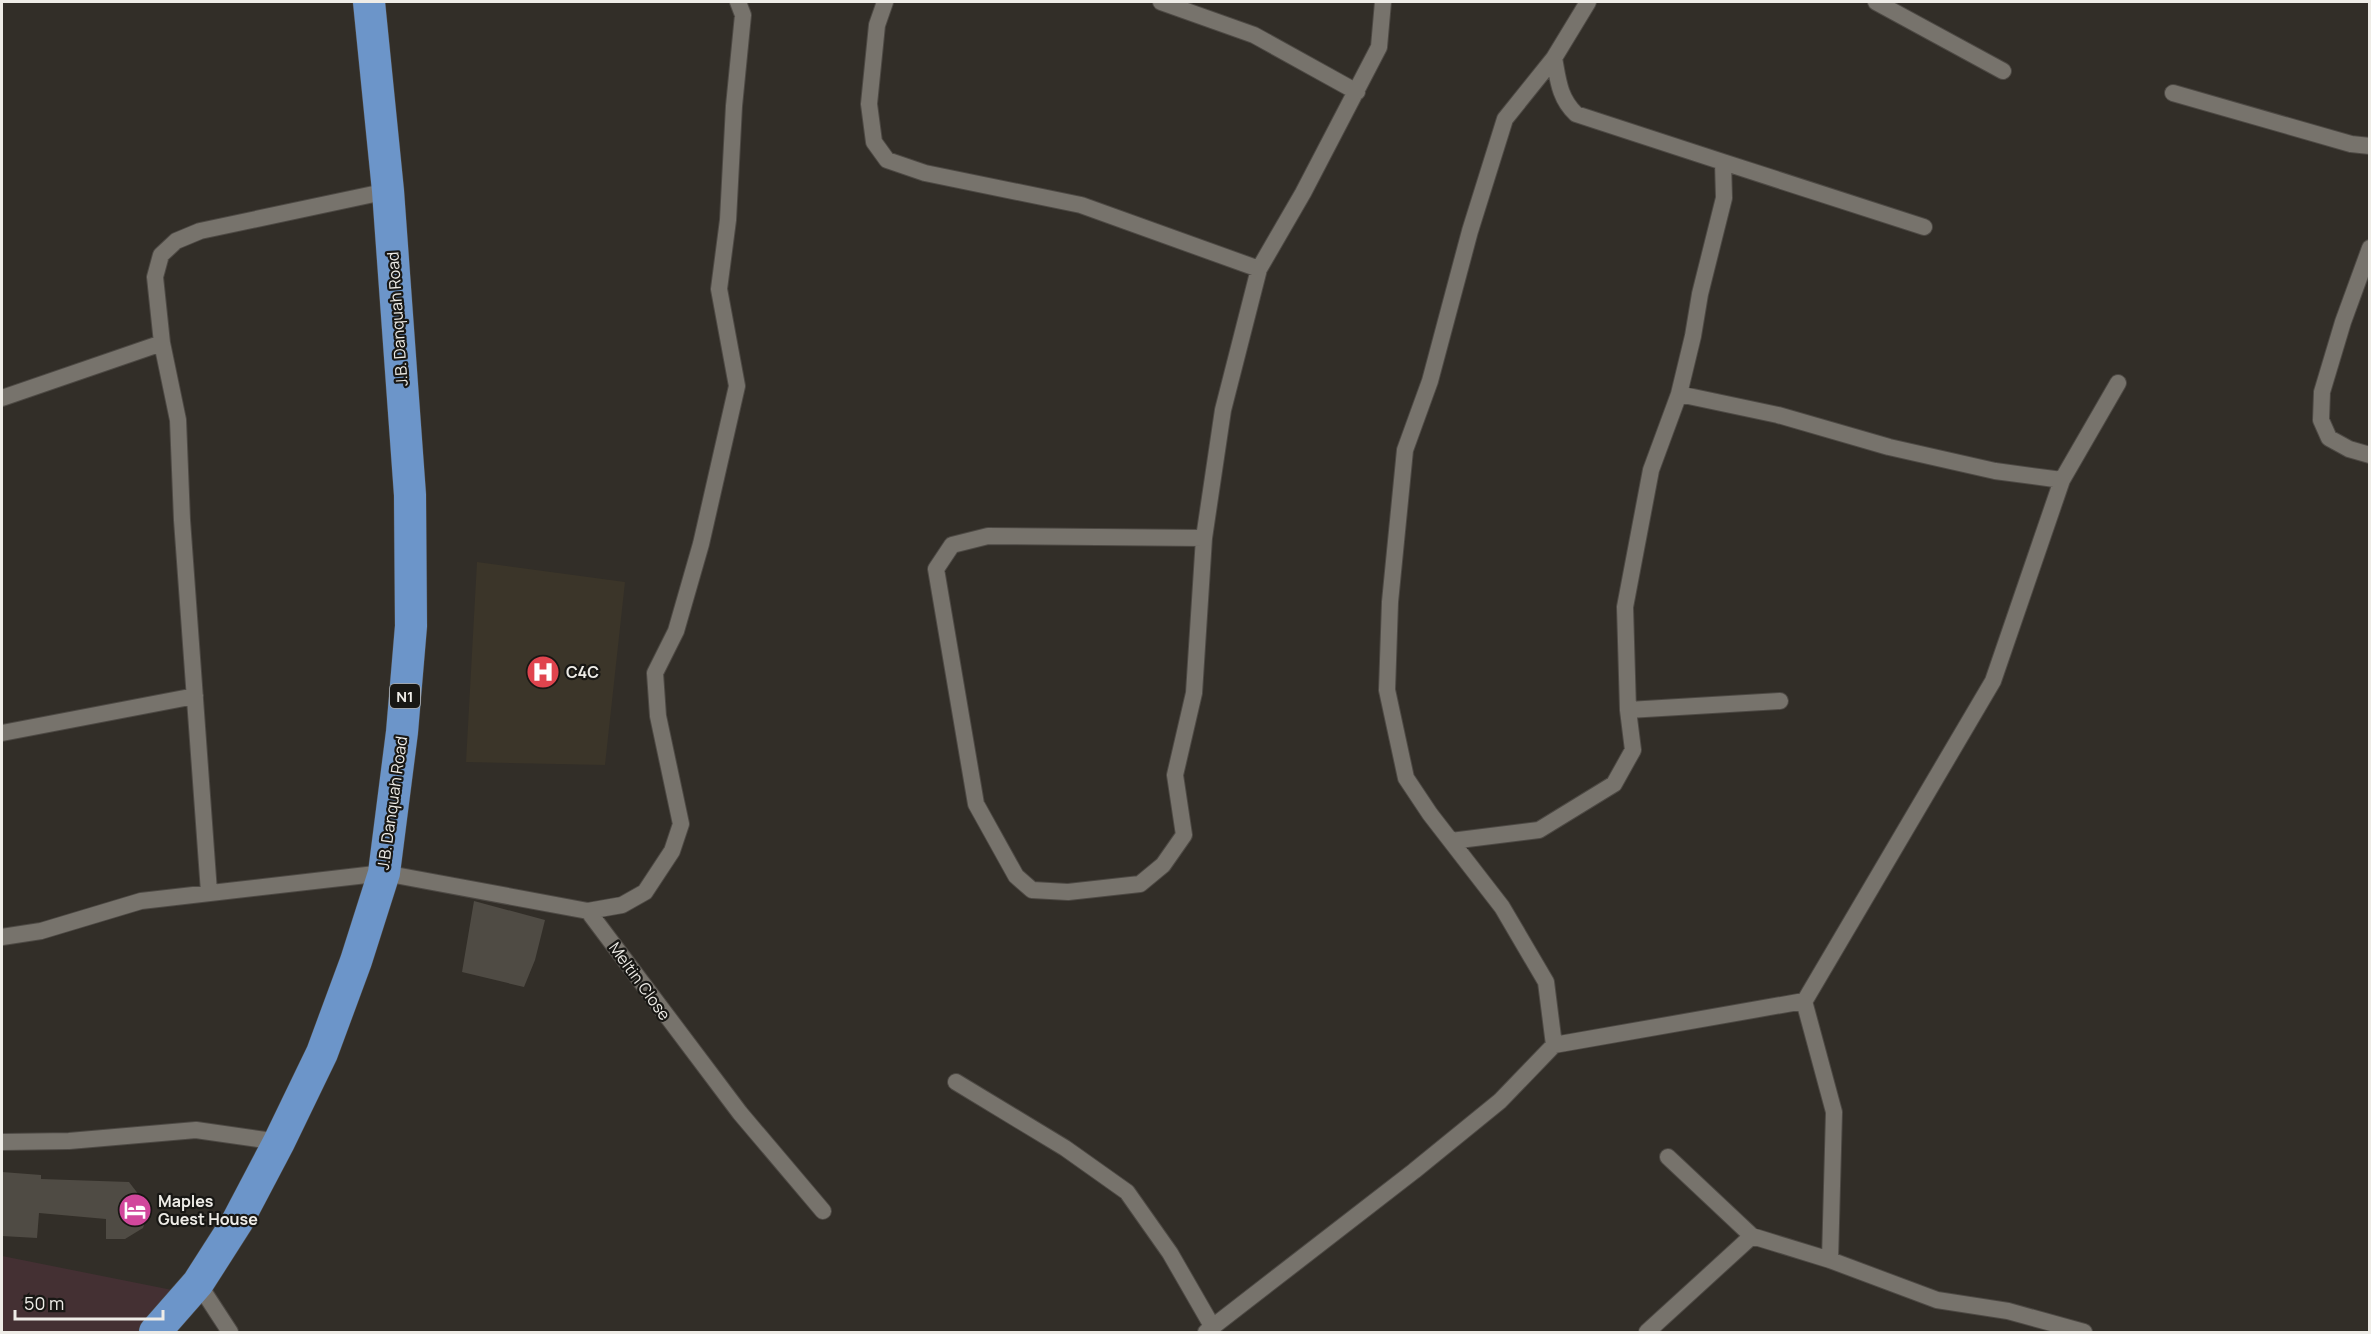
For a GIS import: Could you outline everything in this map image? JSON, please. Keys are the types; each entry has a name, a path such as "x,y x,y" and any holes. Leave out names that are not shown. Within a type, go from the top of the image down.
{"highway":[{"name":"J.B. Danquah Road","path":"154,1332 198,1283 237,1222 279,1142 322,1053 356,961 384,873 402,732 411,626 410,495 388,191 369,2"}],"street":[{"path":"2,937 41,931 141,901 384,873 588,911 622,905 645,892 672,851 681,824 658,716 655,673 676,631 701,544 737,386 719,290 728,220 734,106 743,15 738,2"},
{"path":"885,2 877,25 869,104 874,142 887,160 925,173 1081,205 1259,269"},
{"path":"1161,2 1254,35 1357,92"},
{"path":"1204,538 988,536 952,545 936,569 976,804 1016,876 1032,890 1068,892 1140,884 1163,865 1184,836 1175,775 1194,693 1204,538 1223,410 1259,269 1303,193 1379,47 1383,2"},
{"path":"1554,1045 1546,982 1502,907 1451,842 1406,778 1387,690 1390,602 1405,450 1430,381 1470,231 1505,119 1554,58 1588,2"},
{"path":"1876,2 2003,71"},
{"path":"1554,58 1560,91 1566,105 1576,114 1924,227"},
{"path":"2174,93 2351,144 2370,146"},
{"path":"1451,842 1539,830 1614,784 1634,750 1628,710 1625,607 1651,470 1679,394 1700,294 1724,198 1723,162"},
{"path":"209,892 182,520 178,420 162,343 155,277 161,255 176,241 200,231 388,191"},
{"path":"2370,248 2343,322 2325,382 2321,420 2329,438 2349,449 2370,455"},
{"path":"2,398 162,343"},
{"path":"1830,1260 1834,1112 1804,1002 1994,681 2062,480 2118,383"},
{"path":"1679,394 1778,415 1889,447 1995,471 2062,480"},
{"path":"2,733 195,696"},
{"path":"1628,710 1780,701"},
{"name":"Meltin Close","path":"588,911 740,1113 823,1211"},
{"path":"956,1082 1065,1148 1126,1192 1170,1252 1209,1329 1483,1115 1500,1101 1554,1045 1804,1002"},
{"path":"2,1142 69,1141 196,1130 279,1142"},
{"path":"1668,1157 1752,1236 1830,1260 1937,1300 2008,1311 2084,1332"},
{"path":"1647,1332 1752,1236"},
{"path":"198,1283 230,1332"}],"shaded area":[{"name":"C4C","path":"477,562 625,582 605,765 466,762"},
{"path":"2,1256 177,1291 139,1332 2,1332"}],"building":[{"path":"474,901 545,920 535,960 524,987 462,972"},
{"path":"2,1172 41,1175 41,1179 129,1182 149,1208 143,1228 125,1239 106,1239 106,1219 39,1213 37,1238 2,1236"}],"place":[{"name":"C4C","path":"543,672"},
{"name":"Maples Guest House","path":"135,1210"}]}
